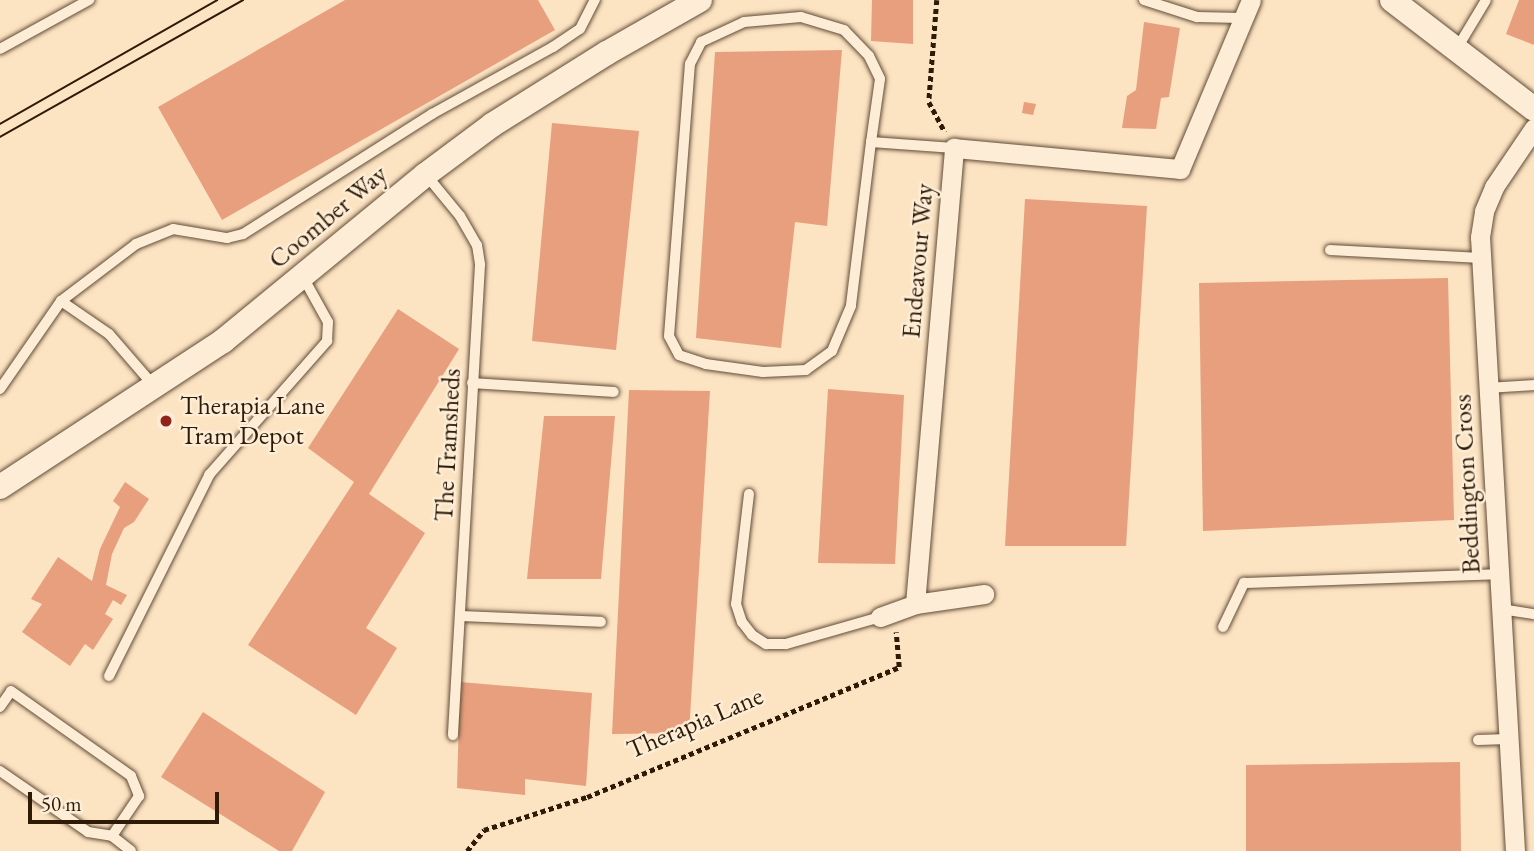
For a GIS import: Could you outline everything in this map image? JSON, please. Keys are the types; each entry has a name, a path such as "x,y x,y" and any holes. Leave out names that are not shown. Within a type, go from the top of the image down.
{"street":[{"name":"Coomber Way","path":"0,487 223,341 425,175 542,93 700,0"},
{"path":"954,148 1180,169 1241,18 1251,0"},
{"path":"1392,0 1534,109"},
{"name":"Beddington Cross","path":"1515,851 1480,258 1482,225 1488,199 1534,128"},
{"name":"Endeavour Way","path":"915,604 954,148"},
{"path":"887,615 915,604 984,593"}],"lane":[{"path":"0,49 89,0"},
{"path":"0,389 61,301 136,244 173,229 227,238 243,234 432,114 553,47 580,29 595,0"},
{"path":"1144,0 1197,17 1241,18"},
{"path":"1455,50 1486,0"},
{"path":"801,17 844,30 869,56 880,79 871,142 851,306 832,351 806,370 764,372 706,364 679,355 669,336 690,64 701,42 744,22 801,17"},
{"path":"871,142 954,148"},
{"name":"The Tramsheds","path":"425,175 460,216 477,245 480,265 453,735"},
{"path":"1330,250 1480,258"},
{"path":"109,676 209,475 327,341 328,322 303,276"},
{"path":"61,301 109,334 156,387"},
{"path":"472,383 614,392"},
{"path":"1488,388 1534,385"},
{"path":"749,495 736,604 741,622 752,635 766,644 786,644 887,615"},
{"path":"1223,627 1244,583 1499,574"},
{"path":"1501,609 1534,614"},
{"path":"460,616 601,622"},
{"path":"0,707 11,691 131,776 139,796 112,836"},
{"path":"1478,740 1508,738"},
{"path":"0,771 88,832 112,836 131,851"}],"path":[{"path":"937,0 929,102 954,148"},
{"name":"Therapia Lane","path":"467,851 484,830 587,797 899,667 887,615"}],"building":[{"path":"345,0 538,0 555,30 222,220 158,107"},
{"path":"872,0 913,0 913,44 871,41"},
{"path":"1519,0 1534,0 1534,45 1506,34"},
{"path":"1144,22 1180,28 1169,97 1161,98 1156,129 1122,128 1127,96 1136,90"},
{"path":"842,50 827,226 795,222 781,348 696,338 715,52"},
{"path":"1024,102 1036,104 1033,115 1022,113"},
{"path":"552,123 639,131 616,350 532,341"},
{"path":"1025,199 1147,206 1126,546 1005,546"},
{"path":"1448,278 1454,520 1203,531 1199,283"},
{"path":"398,309 459,349 369,494 425,533 366,628 397,648 356,715 248,645 354,482 308,448"},
{"path":"828,389 904,395 895,564 818,563"},
{"path":"629,390 710,391 689,733 612,734"},
{"path":"544,416 615,416 601,579 527,579"},
{"path":"125,482 149,499 134,522 124,528 112,554 106,585 127,595 121,605 113,600 105,614 113,619 93,650 85,644 70,666 22,632 42,604 31,599 58,557 92,581 100,549 120,507 113,501"},
{"path":"460,682 592,693 586,786 525,779 525,795 457,788"},
{"path":"203,712 325,792 292,851 279,851 161,777"},
{"path":"1460,762 1461,851 1246,851 1246,765"}],"tram line":[{"path":"0,124 217,0"},
{"path":"0,137 243,0"}],"place":[{"name":"Therapia Lane Tram Depot","path":"166,421"}]}
